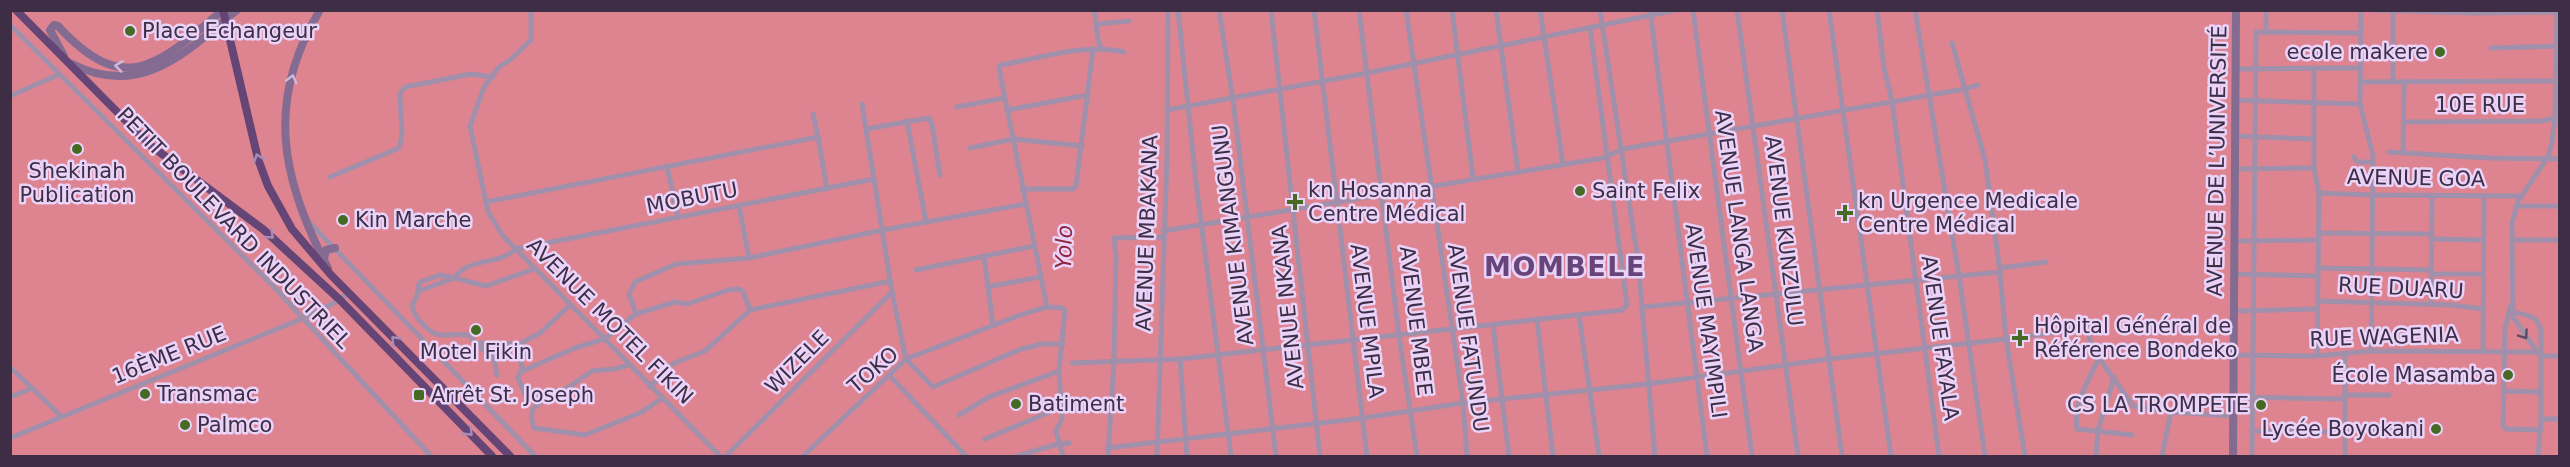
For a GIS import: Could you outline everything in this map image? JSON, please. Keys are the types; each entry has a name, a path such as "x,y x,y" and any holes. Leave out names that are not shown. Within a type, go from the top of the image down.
{"highway":[{"path":"16,10 150,146 264,230 340,300 492,456"},
{"path":"223,10 251,138 268,186 299,238 331,275 510,456"}],"main road":[{"path":"223,10 164,58 151,64 132,68 98,61 58,26 54,25 51,32 67,61 98,75 118,77 146,74 170,63 237,10"},
{"path":"320,10 299,51 289,86 285,140 297,203 331,275"},
{"name":"AVENUE DE L’UNIVERSITÉ","path":"2233,456 2236,10"},
{"path":"324,261 326,250 335,248"}],"street":[{"path":"330,177 399,148 402,135 400,93 405,87 471,74 493,77 499,67 531,40 531,10"},
{"path":"1094,10 1098,24 1098,43 1101,48"},
{"name":"AVENUE MBAKANA","path":"1157,456 1168,10"},
{"path":"1178,10 1196,182 1231,456"},
{"name":"AVENUE KIMANGUNU","path":"1220,10 1276,456"},
{"name":"AVENUE NKANA","path":"1270,10 1320,456"},
{"name":"AVENUE MPILA","path":"1314,10 1351,341 1367,456"},
{"name":"AVENUE MBEE","path":"1359,10 1399,336 1417,456"},
{"name":"AVENUE FATUNDU","path":"1406,10 1462,404 1467,456"},
{"path":"1452,10 1473,178"},
{"path":"1496,10 1518,172"},
{"path":"1540,10 1563,165"},
{"path":"1600,10 1623,149 1643,307 1655,456"},
{"path":"1167,111 1544,38 1650,13 1676,10"},
{"name":"AVENUE LANGA LANGA","path":"1693,10 1752,456"},
{"name":"AVENUE KUNZULU","path":"1737,10 1798,456"},
{"path":"1782,10 1842,456"},
{"path":"1829,10 1891,456"},
{"name":"AVENUE FAYALA","path":"1876,10 1884,68 1892,101 1940,456"},
{"path":"1915,10 1959,276 1985,456"},
{"path":"2265,10 2266,32"},
{"path":"2361,10 2360,104 2372,162 2371,351"},
{"path":"2373,10 2558,11 2557,117 2547,157 2516,206 2512,223 2511,304 2517,325 2538,354"},
{"path":"2393,11 2393,82"},
{"name":"AVENUE MAYIMPILI","path":"1650,13 1707,456"},
{"path":"1098,24 1129,21"},
{"name":"PETIT BOULEVARD INDUSTRIEL","path":"10,25 304,318 430,456"},
{"path":"1072,363 1180,359 1622,310 1627,305 1590,28"},
{"path":"2252,456 2257,32 2361,33"},
{"path":"1952,43 1985,160 2000,270 2006,339 2025,456"},
{"path":"2491,48 2558,46"},
{"path":"1022,189 1075,188 1093,49"},
{"path":"1063,456 1056,431 1062,418 1059,371 1065,310 1047,307 999,68 1001,65 1093,49 1124,52"},
{"name":"AVENUE GOA","path":"2314,68 2314,168 2319,193 2522,196"},
{"path":"2235,69 2361,68"},
{"path":"10,96 60,74"},
{"name":"AVENUE MOTEL FIKIN","path":"493,77 479,98 470,126 486,202 496,227 534,269 720,456"},
{"path":"2360,82 2558,81"},
{"path":"2403,153 2404,82"},
{"path":"1108,456 1114,361 1116,256 1114,238 1163,234 1382,193 1563,165 1606,157 1623,149 1978,85"},
{"path":"1007,110 1088,95"},
{"path":"957,107 1004,98"},
{"path":"2235,100 2360,104"},
{"path":"862,104 892,292 906,359 933,387 1021,349 1042,344 1063,344"},
{"path":"813,114 827,189"},
{"path":"866,129 926,117 931,120 940,175"},
{"name":"10E RUE","path":"2404,122 2542,121 2557,117"},
{"path":"907,121 926,222"},
{"path":"2235,136 2313,139"},
{"path":"486,202 818,137"},
{"path":"970,148 1013,139 1082,146"},
{"path":"2389,152 2489,158 2547,157 2559,159"},
{"path":"2354,157 2357,162 2372,162"},
{"path":"667,166 678,217"},
{"path":"2235,169 2314,168"},
{"name":"MOBUTU","path":"516,249 874,179"},
{"path":"2317,356 2319,193"},
{"path":"2431,304 2432,196"},
{"path":"2483,351 2484,196"},
{"path":"636,314 629,294 635,282 676,264 749,258 1025,204"},
{"path":"739,206 749,258"},
{"path":"2516,206 2559,206"},
{"path":"303,215 536,456"},
{"path":"2234,241 2372,234 2483,240"},
{"path":"2512,240 2559,240"},
{"path":"916,270 1034,246"},
{"path":"454,278 466,266 505,257 516,249"},
{"path":"984,256 993,326"},
{"path":"1643,307 1959,276 2046,262"},
{"path":"2317,268 2373,267 2482,274"},
{"path":"496,356 489,354 474,343 469,335 437,337 427,330 413,312 412,304 417,299 420,282 440,275 486,286 534,269"},
{"path":"2234,274 2317,276"},
{"path":"987,287 1040,277"},
{"path":"650,387 672,364 705,351 750,310 891,281"},
{"path":"628,365 592,372 566,389 548,393 524,393 518,378 523,370 575,348 604,339 636,314 675,302 687,304 728,290 739,289 743,292 750,310"},
{"name":"16ÈME RUE","path":"10,438 304,318 340,300 348,292"},
{"name":"WIZELE","path":"726,456 892,292"},
{"name":"RUE DUARU","path":"2317,301 2431,304 2483,309"},
{"path":"2511,304 2506,318 2504,428 2541,430"},
{"path":"497,375 494,358 496,356 515,344 540,333 570,305"},
{"name":"TOKO","path":"803,456 906,359 1047,307"},
{"path":"2233,311 2317,309"},
{"path":"2513,312 2532,316 2540,325 2538,354 2541,430 2538,456"},
{"path":"1579,315 1599,456"},
{"path":"1537,320 1553,456"},
{"path":"1493,325 1509,456"},
{"path":"1107,448 1502,399 1648,384 1828,358 1924,349 2087,328 2090,344 2133,406 2171,412 2233,416"},
{"path":"474,343 515,344"},
{"path":"515,344 523,370"},
{"name":"RUE WAGENIA","path":"2234,355 2317,356 2371,351 2505,351 2559,356"},
{"path":"2345,354 2345,456"},
{"path":"2099,358 2081,397 2076,422 2078,429 2132,435"},
{"path":"1180,359 1187,456"},
{"path":"11,367 61,416"},
{"path":"959,415 989,397 1059,371"},
{"path":"889,375 966,456"},
{"path":"2096,456 2098,430 2114,376"},
{"path":"10,397 33,388"},
{"path":"2504,392 2541,392"},
{"path":"548,393 543,400 532,407 534,428 552,429 578,435 585,435 642,412 662,398"},
{"path":"2233,397 2389,395"},
{"path":"985,439 1062,407"},
{"path":"2162,456 2171,412"},
{"path":"2541,419 2559,419"},
{"path":"2252,431 2394,430"},
{"path":"1017,456 1069,443"}],"water":[{"name":"Yolo","path":"10,11 2559,11 2559,456 11,456"}],"place":[{"name":"Place Echangeur","path":"130,31"},
{"name":"ecole makere","path":"2440,52"},
{"name":"Shekinah Publication","path":"77,149"},
{"name":"Saint Felix","path":"1580,191"},
{"name":"kn Hosanna Centre Médical","path":"1295,202"},
{"name":"kn Urgence Medicale Centre Médical","path":"1845,213"},
{"name":"Kin Marche","path":"343,220"},
{"name":"Motel Fikin","path":"476,330"},
{"name":"Hôpital Général de Référence Bondeko","path":"2020,338"},
{"name":"École Masamba","path":"2508,375"},
{"name":"Transmac","path":"145,394"},
{"name":"Arrêt St. Joseph","path":"419,395"},
{"name":"Batiment","path":"1016,404"},
{"name":"CS LA TROMPETE","path":"2261,405"},
{"name":"Palmco","path":"185,425"},
{"name":"Lycée Boyokani","path":"2436,429"}],"district":[{"name":"MOMBELE","path":"1565,266"}]}
